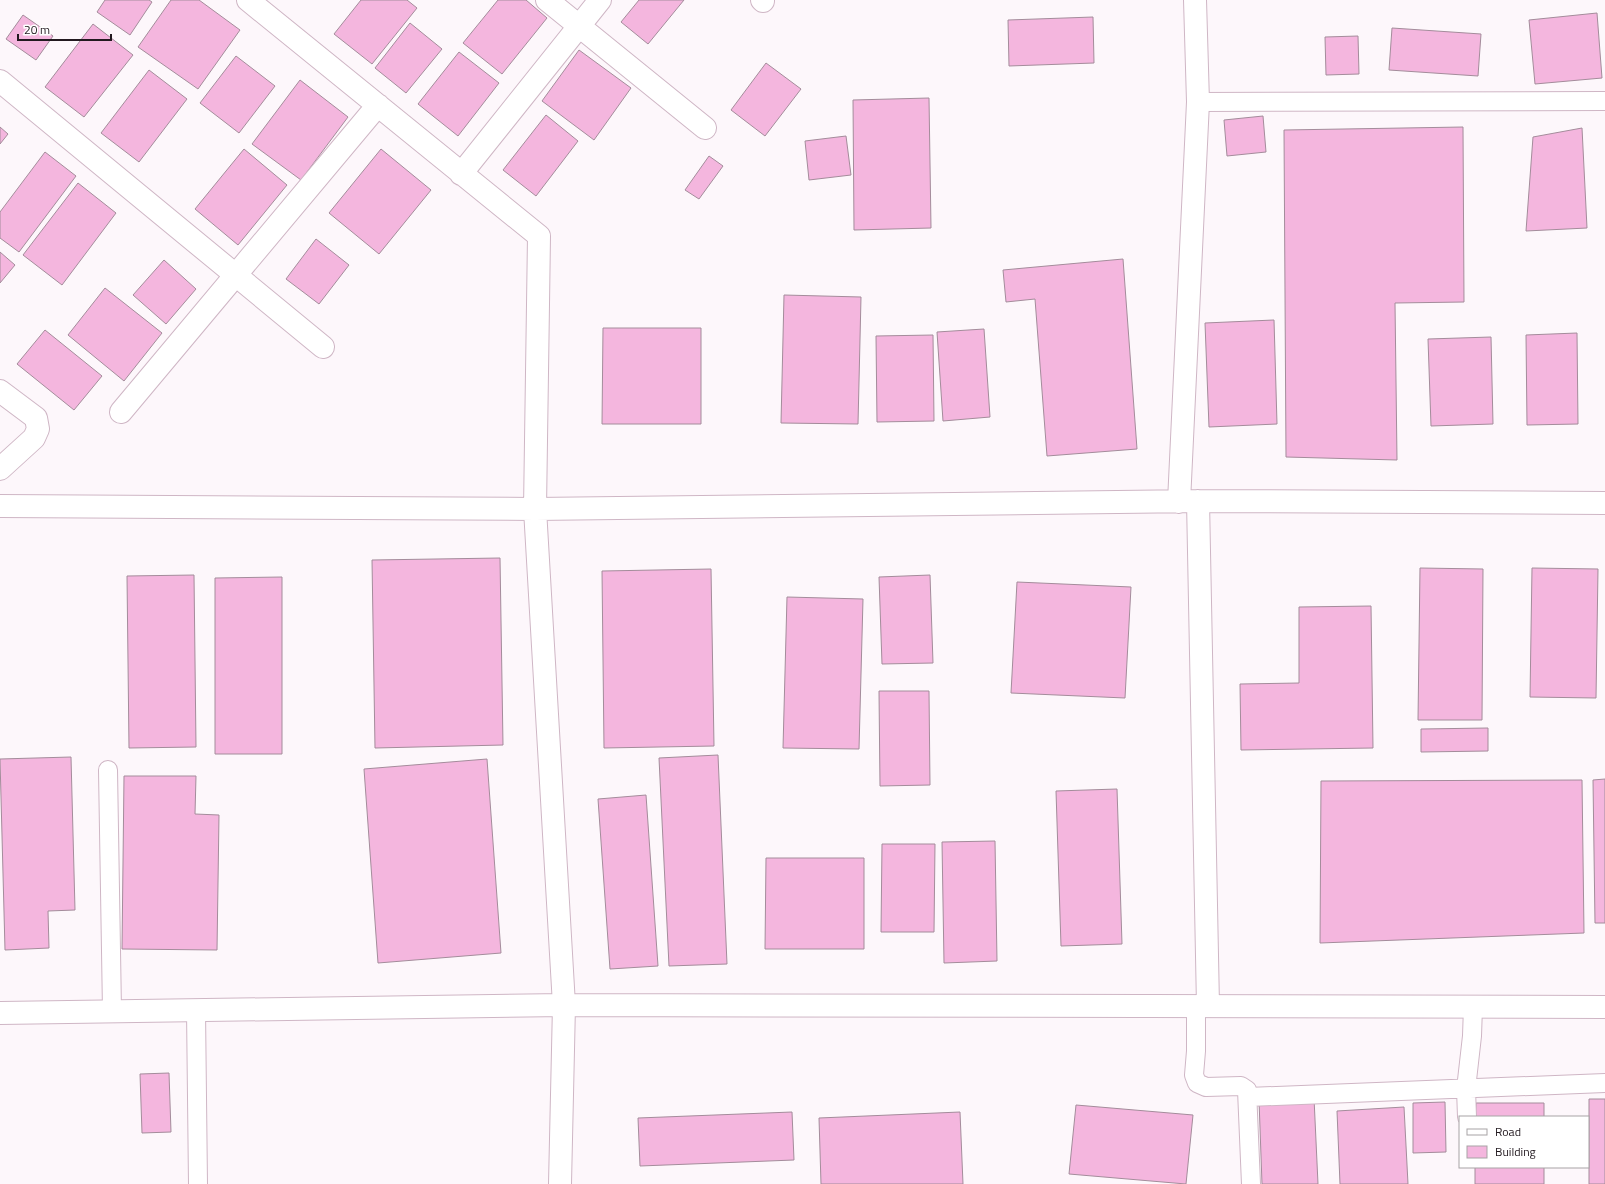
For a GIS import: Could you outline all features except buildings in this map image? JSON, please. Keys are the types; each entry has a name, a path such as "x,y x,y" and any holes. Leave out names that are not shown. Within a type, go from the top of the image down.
{"street":[{"path":"248,0 539,236 535,509 564,1005 560,1184"},
{"path":"547,0 705,128"},
{"path":"461,174 600,0"},
{"path":"1195,0 1198,102 1188,501 1202,1006"},
{"path":"0,81 323,347"},
{"path":"121,412 378,105"},
{"path":"0,391 36,418 38,429 34,438 0,469"},
{"path":"0,506 535,509 1188,501 1605,503"},
{"path":"0,1012 564,1005 1605,1007"}],"lane":[{"path":"1198,102 1605,101"},
{"path":"108,770 112,1011"},
{"path":"1202,1006 1194,1074 1197,1083 1206,1087 1241,1086 1247,1090 1252,1184"},
{"path":"1467,1116 1466,1089 1472,1036 1473,1007"},
{"path":"196,1010 198,1184"},
{"path":"1248,1097 1605,1083"}]}
